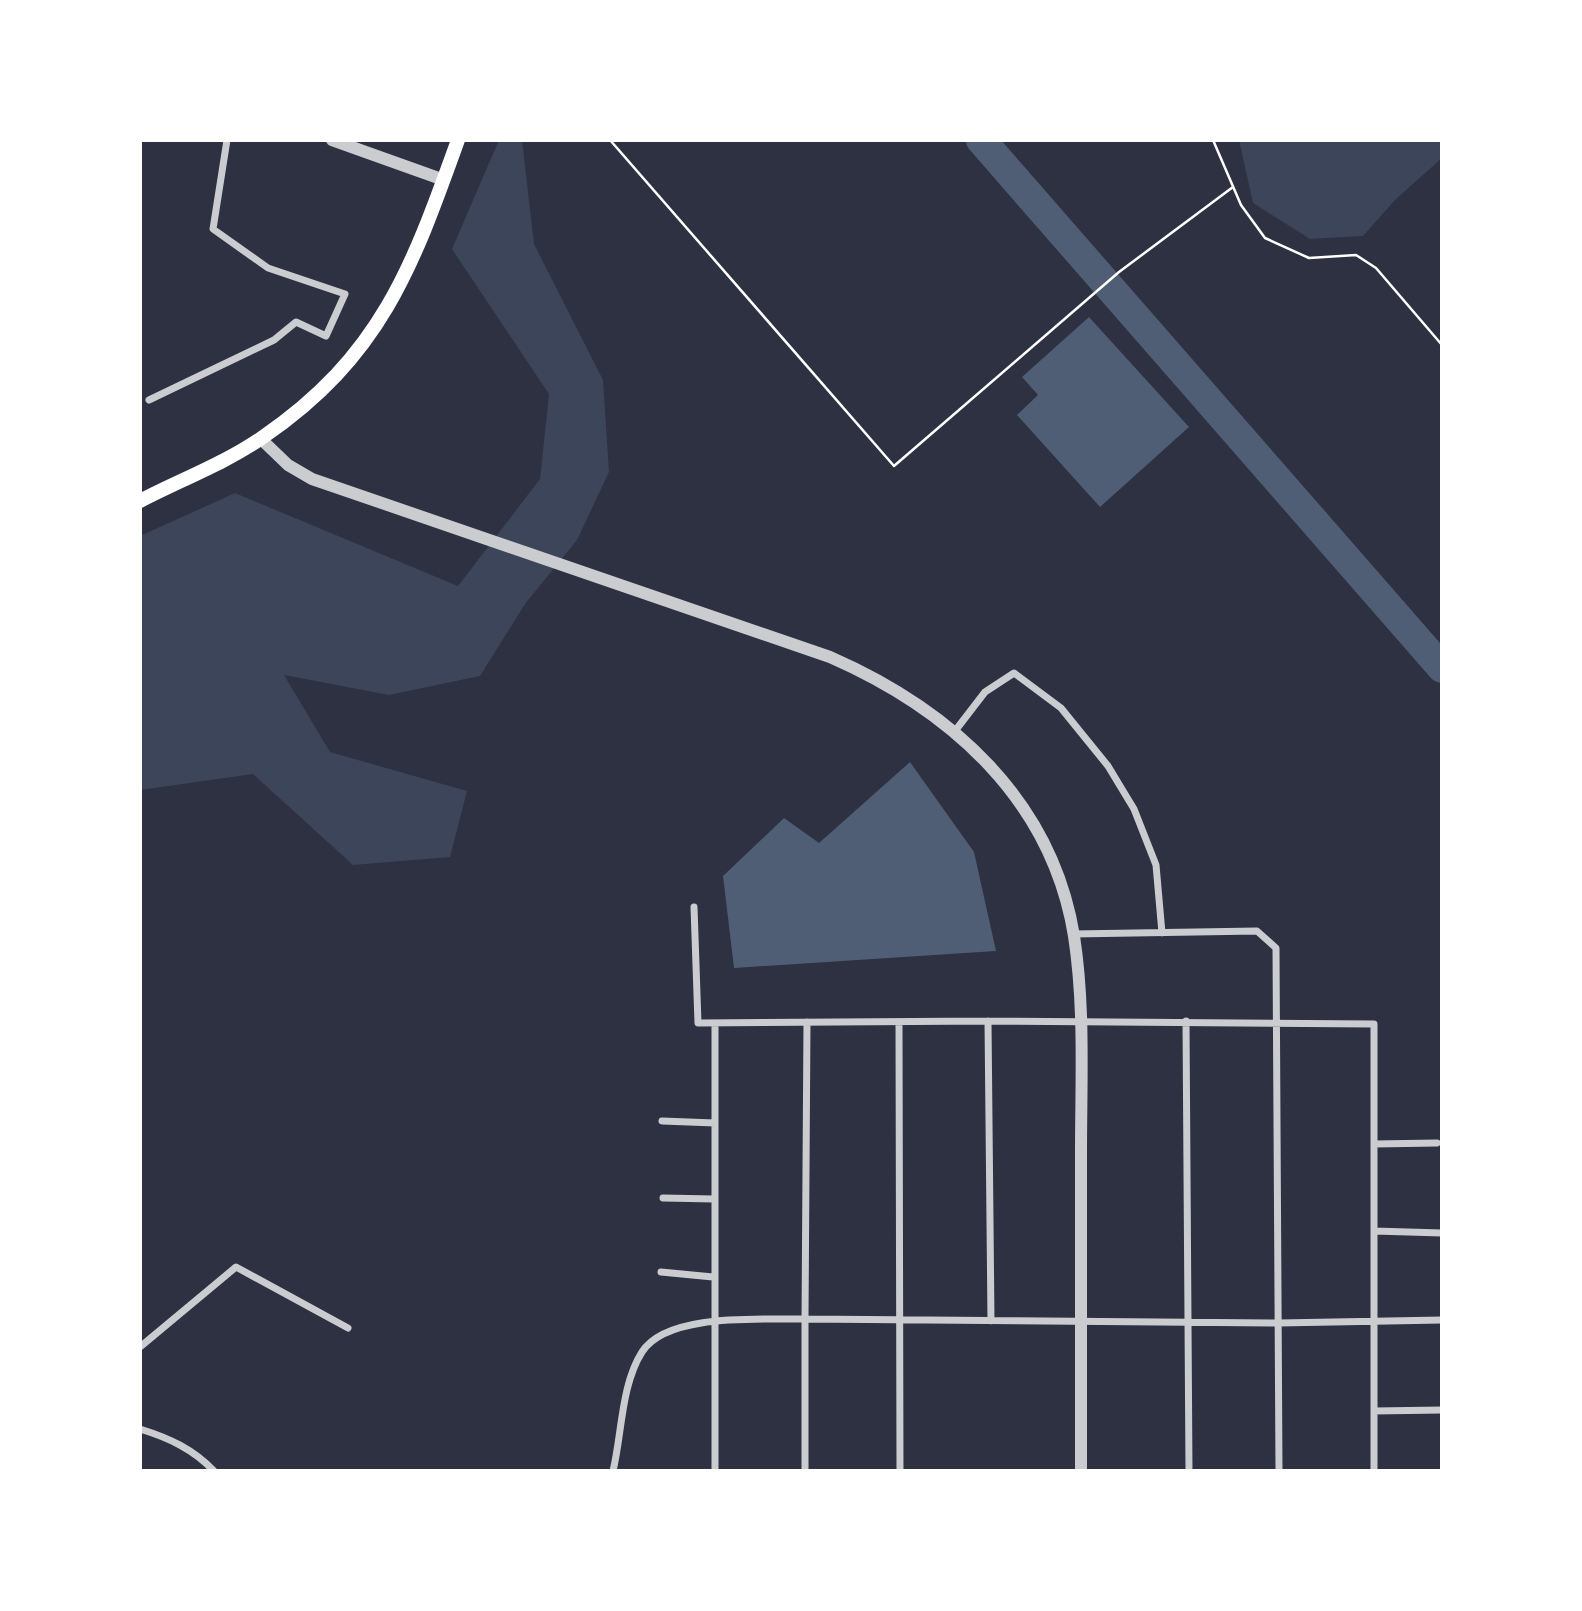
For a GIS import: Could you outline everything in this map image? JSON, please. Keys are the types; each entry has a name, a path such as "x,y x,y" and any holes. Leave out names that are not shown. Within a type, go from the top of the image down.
{"main road":[{"path":"140,501 261,439 306,404 343,368 379,324 422,238 458,140"}],"street":[{"path":"149,400 274,340 296,322 326,336 345,294 268,268 213,229 227,140"},
{"path":"332,140 444,180"},
{"path":"261,439 288,465 312,479 830,657 912,698 956,731 989,764 1044,842 1061,886 1073,934 1081,1021 1081,1471"},
{"path":"956,731 985,692 1014,673 1061,708 1108,766 1134,809 1156,865 1162,933"},
{"path":"694,907 698,1023 1186,1021 1374,1024 1374,1471"},
{"path":"1073,934 1257,932 1276,948 1279,1023 1279,1471"},
{"path":"988,1021 991,1321"},
{"path":"1186,1021 1189,1471"},
{"path":"805,1471 807,1022"},
{"path":"898,1022 900,1471"},
{"path":"715,1023 715,1471"},
{"path":"662,1121 715,1123"},
{"path":"1374,1144 1437,1143"},
{"path":"663,1198 714,1199"},
{"path":"1374,1231 1442,1233"},
{"path":"140,1348 236,1267 348,1328"},
{"path":"662,1272 713,1277"},
{"path":"613,1471 629,1385 642,1351 662,1334 713,1321 805,1319 1279,1323 1442,1320"},
{"path":"1374,1411 1442,1410"},
{"path":"140,1429 171,1439 202,1459 214,1471"}],"path":[{"path":"611,140 894,466 1119,272 1233,187"},
{"path":"1213,140 1241,205 1265,238 1309,258 1356,255 1376,268 1442,345"}],"shaded area":[{"path":"499,140 522,140 534,244 603,380 609,472 577,540 525,604 480,676 389,695 284,675 330,752 467,791 450,857 353,865 253,774 140,790 140,536 235,493 458,586 540,479 549,394 452,249"},
{"path":"1239,140 1442,140 1442,158 1395,200 1363,236 1310,239 1253,203"},
{"path":"1089,317 1189,427 1100,507 1017,415 1038,395 1022,377"},
{"path":"910,762 974,852 996,951 734,968 723,876 784,818 819,843"}],"waterway":[{"path":"981,140 1442,668"}]}
